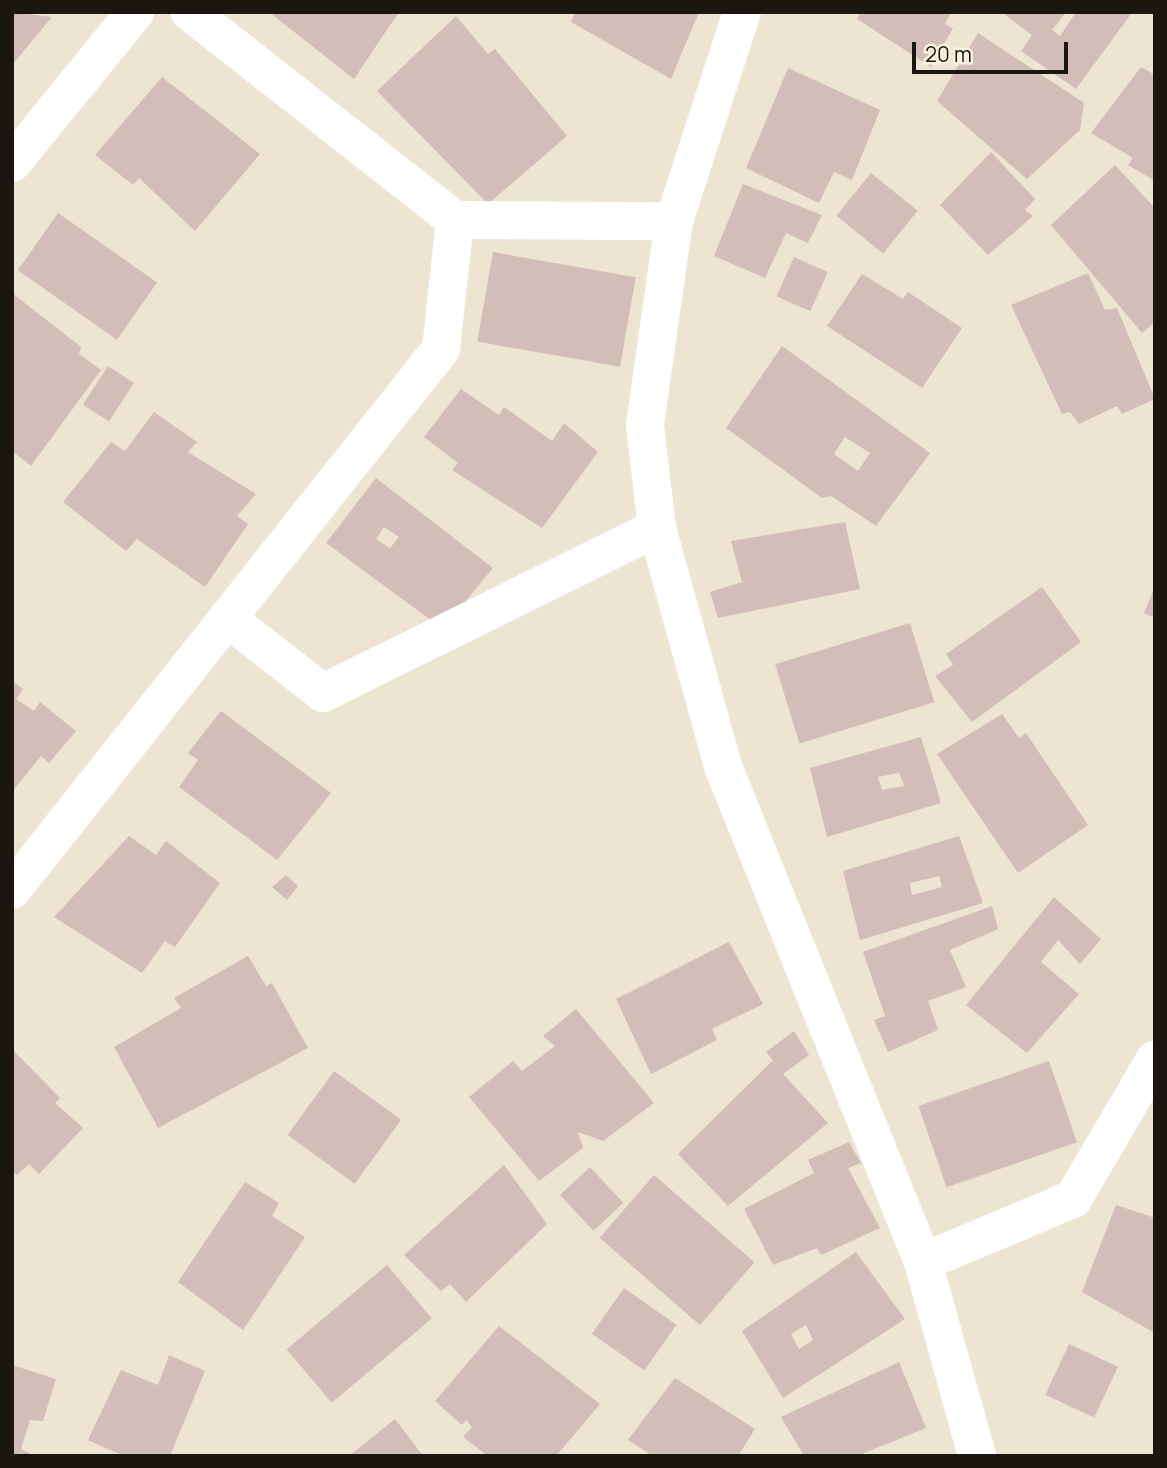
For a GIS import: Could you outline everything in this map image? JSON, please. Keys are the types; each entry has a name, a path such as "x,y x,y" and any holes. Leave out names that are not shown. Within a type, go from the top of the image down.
{"street":[{"path":"12,163 135,12"},
{"path":"190,12 455,220 674,221"},
{"path":"742,12 674,221 645,426 657,528 724,769 923,1262 977,1456"},
{"path":"12,890 440,349 455,220"},
{"path":"227,618 323,693 657,528"},
{"path":"923,1262 1073,1199 1155,1059"}],"building":[{"path":"12,12 52,17 12,65"},
{"path":"269,12 399,12 354,79"},
{"path":"575,12 699,12 671,79 571,22"},
{"path":"861,12 951,12 945,24 953,28 931,67 857,19"},
{"path":"1001,12 1066,12 1052,30 1060,36 1076,12 1131,14 1076,89 1021,51 1032,35"},
{"path":"456,16 488,54 495,49 567,136 488,204 377,91"},
{"path":"978,33 1084,103 1080,130 1027,179 937,101"},
{"path":"1141,67 1155,75 1155,181 1128,165 1133,158 1091,133"},
{"path":"788,68 880,110 852,180 834,172 819,203 746,168"},
{"path":"162,77 260,154 195,231 139,178 133,185 95,155"},
{"path":"991,152 1035,199 1025,210 1033,216 988,255 940,205"},
{"path":"1115,165 1155,208 1155,322 1142,333 1051,225"},
{"path":"871,173 918,211 883,254 836,216"},
{"path":"743,184 822,215 808,243 786,233 765,278 714,256"},
{"path":"58,213 157,282 117,340 18,270"},
{"path":"493,252 636,277 620,367 477,342"},
{"path":"794,257 828,272 810,311 777,296"},
{"path":"1088,273 1105,310 1117,308 1155,399 1122,414 1117,406 1079,424 1070,412 1062,414 1011,305"},
{"path":"862,274 903,299 908,292 962,328 922,388 827,326"},
{"path":"12,293 81,347 79,354 101,370 31,466 12,451"},
{"path":"782,346 930,453 876,526 831,496 822,498 726,428","holes":["845,437 870,453 858,471 834,454"]},
{"path":"108,366 134,383 109,421 83,405"},
{"path":"461,389 499,415 504,407 552,441 564,423 598,452 542,528 452,470 458,463 424,437"},
{"path":"154,412 197,442 188,452 256,494 237,516 248,524 205,587 137,539 126,551 63,502 111,442 125,451"},
{"path":"376,478 493,568 443,629 326,543","holes":["384,527 399,537 390,548 376,539"]},
{"path":"845,522 860,589 718,618 710,592 742,582 731,541"},
{"path":"1042,587 1081,642 972,722 935,676 953,665 946,654"},
{"path":"1155,587 1155,618 1144,613"},
{"path":"910,623 934,702 799,744 775,664"},
{"path":"12,681 23,689 16,699 34,711 40,702 76,731 49,763 41,756 12,792"},
{"path":"221,711 331,793 277,860 179,787 198,760 188,753"},
{"path":"1002,714 1019,738 1026,733 1088,825 1018,873 937,754"},
{"path":"921,737 941,803 827,837 810,768","holes":["899,773 904,786 882,790 878,777"]},
{"path":"129,836 156,855 166,841 220,883 175,947 165,941 142,973 54,917"},
{"path":"959,836 983,903 860,940 843,871","holes":["939,876 942,887 912,895 910,883"]},
{"path":"286,875 298,886 287,900 272,887"},
{"path":"1054,897 1101,939 1080,964 1058,940 1041,962 1079,994 1027,1053 966,1005"},
{"path":"992,906 998,929 950,950 966,987 928,1001 938,1030 888,1052 874,1020 885,1016 863,952"},
{"path":"729,942 763,1004 712,1029 717,1040 651,1074 616,999"},
{"path":"248,956 266,986 272,983 308,1048 158,1128 114,1047 181,1008 174,998"},
{"path":"576,1009 654,1103 603,1141 578,1132 583,1148 539,1181 469,1097 513,1061 522,1071 555,1046 543,1036"},
{"path":"794,1031 809,1055 783,1074 828,1123 728,1206 678,1154 772,1061 778,1067 766,1052"},
{"path":"12,1049 60,1098 55,1103 83,1128 39,1174 29,1164 17,1175 12,1171"},
{"path":"1049,1061 1077,1142 947,1187 919,1106"},
{"path":"334,1071 401,1120 355,1184 288,1135"},
{"path":"849,1142 861,1163 848,1168 880,1228 821,1255 817,1248 773,1265 744,1209 814,1173 808,1160"},
{"path":"504,1165 547,1224 466,1302 450,1284 441,1291 404,1255"},
{"path":"590,1167 623,1203 593,1231 560,1195"},
{"path":"654,1175 754,1262 700,1325 600,1238"},
{"path":"245,1182 279,1203 272,1216 305,1237 243,1330 178,1282"},
{"path":"1116,1205 1155,1218 1155,1333 1082,1292"},
{"path":"856,1252 905,1319 783,1398 742,1331","holes":["806,1325 813,1340 799,1349 791,1334"]},
{"path":"387,1265 432,1319 332,1403 287,1349"},
{"path":"624,1288 676,1325 644,1371 592,1334"},
{"path":"499,1326 600,1404 556,1456 488,1456 463,1437 472,1427 466,1420 462,1425 435,1401"},
{"path":"1069,1344 1118,1367 1094,1418 1045,1395"},
{"path":"169,1355 205,1371 170,1456 124,1456 88,1440 121,1370 158,1385"},
{"path":"899,1362 926,1428 857,1456 804,1456 781,1417"},
{"path":"12,1365 56,1379 43,1421 30,1420 21,1449 35,1456 12,1456"},
{"path":"675,1378 755,1429 738,1456 653,1456 628,1440"},
{"path":"395,1419 423,1456 349,1456"}]}
